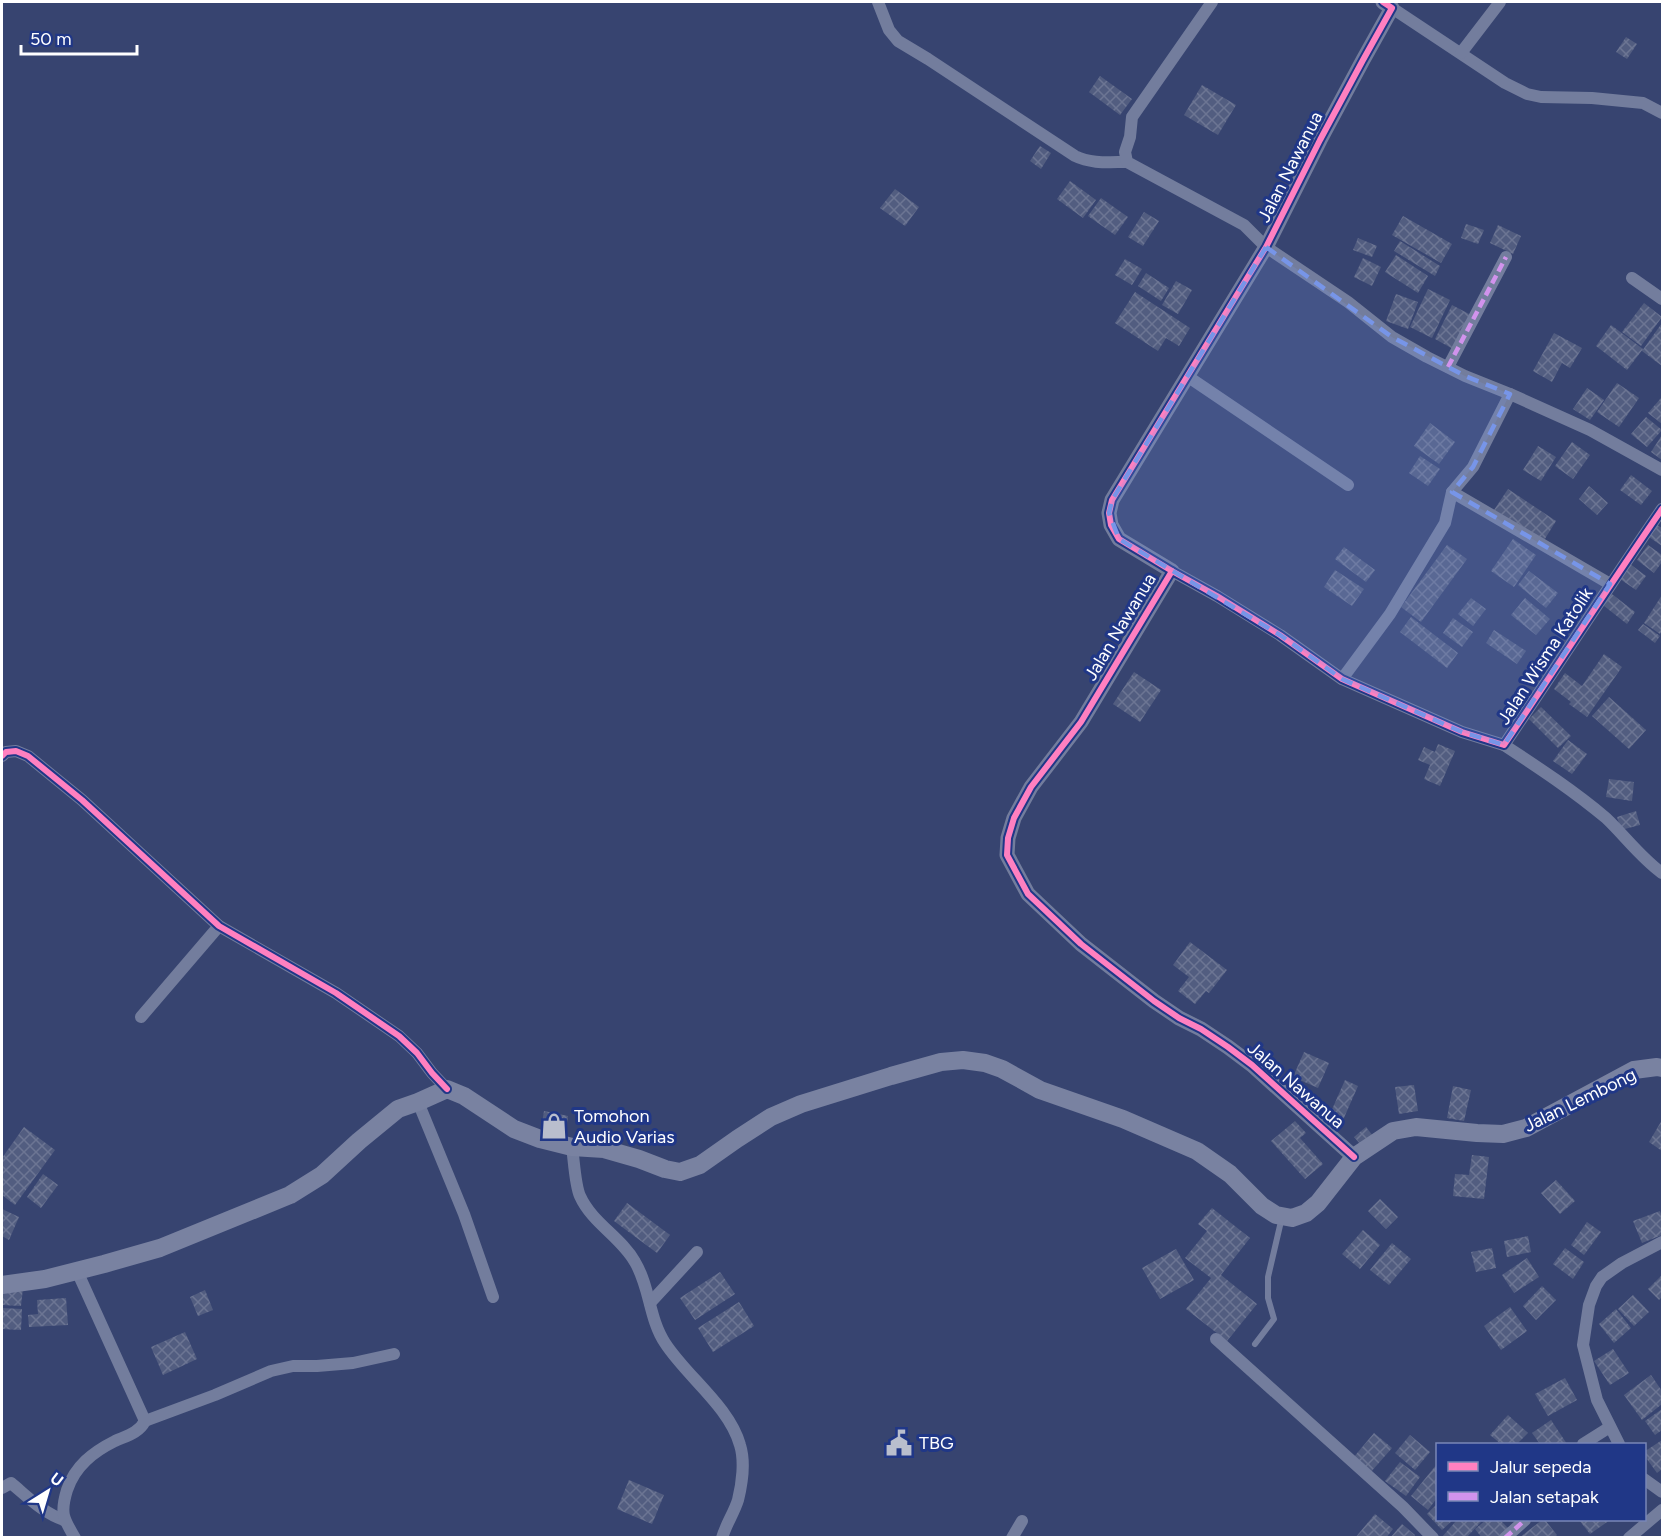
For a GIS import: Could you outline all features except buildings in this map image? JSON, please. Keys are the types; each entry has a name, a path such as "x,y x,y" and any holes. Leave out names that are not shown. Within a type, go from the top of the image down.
{"main road":[{"path":"2,1285 45,1279 160,1248 290,1195 322,1175 398,1108 447,1089 464,1096 514,1129 540,1139 572,1147 604,1149 680,1172 700,1165 763,1123 801,1104 941,1062 963,1059 1002,1069 1040,1089 1123,1119 1197,1151 1230,1174 1262,1206 1282,1216"},
{"name":"Jalan Lembong","path":"1282,1216 1292,1218 1306,1213 1318,1203 1354,1157 1394,1131 1416,1127 1476,1134 1503,1134 1526,1128 1634,1070 1662,1068"}],"street":[{"path":"878,2 889,30 898,41 1075,156 1092,162 1127,162 1244,225 1266,247 1348,302 1392,337 1465,376 1590,430 1662,470"},
{"path":"1127,162 1125,152 1130,137 1131,117 1212,2"},
{"path":"1461,53 1500,2"},
{"path":"1388,5 1505,83 1527,94 1541,97 1592,98 1643,103 1662,112"},
{"name":"Jalan Nawanua","path":"1354,1157 1236,1053 1154,1001 1081,944 1028,894 1007,855 1008,838 1014,818 1031,787 1081,722 1172,571 1119,539 1111,525 1108,513 1112,500 1266,247 1388,5"},
{"path":"1448,368 1506,256"},
{"path":"1632,278 1662,299"},
{"path":"1187,376 1348,485"},
{"path":"1342,679 1390,614 1445,523 1452,492 1473,467 1510,394"},
{"path":"1452,492 1610,584"},
{"name":"Jalan Wisma Katolik","path":"1172,571 1280,635 1342,679 1453,729 1504,745 1662,509"},
{"path":"1504,745 1556,778 1582,799 1662,873"},
{"path":"2,756 6,752 16,751 28,756 82,800 219,926 336,993 399,1036 417,1053 447,1089"},
{"path":"141,1017 219,926"},
{"path":"418,1102 464,1214 493,1297"},
{"path":"572,1147 579,1195 589,1212 621,1244 635,1262 664,1342 723,1413 741,1447 742,1473 738,1500 722,1538"},
{"path":"1618,1443 1597,1400 1583,1345 1589,1305 1602,1277 1622,1263 1662,1242"},
{"path":"650,1303 697,1252"},
{"path":"77,1271 146,1421"},
{"path":"1216,1339 1403,1507 1433,1538"},
{"path":"75,1538 64,1520 63,1506 68,1487 80,1466 92,1454 142,1427 146,1421 272,1371 293,1366 353,1363 394,1354"},
{"path":"1585,1443 1610,1427"},
{"path":"1646,1480 1662,1492"},
{"path":"2,1488 11,1483 38,1506 64,1520"},
{"path":"1629,1538 1662,1510"},
{"path":"1012,1538 1022,1521"},
{"path":"1505,1538 1524,1521"}],"lane":[{"path":"1255,1344 1274,1319 1268,1298 1268,1277 1282,1216"}],"highlighted area":[{"path":"1266,247 1392,337 1465,376 1510,394 1473,467 1452,492 1610,584 1504,745 1462,732 1342,679 1280,635 1119,539 1109,513 1112,500"}],"marked path":[{"path":"1448,367 1506,257"},
{"path":"1505,1538 1524,1521"}],"cycle path":[{"path":"1354,1157 1252,1065 1201,1029 1179,1018 1154,1001 1081,944 1028,894 1007,855 1008,838 1014,818 1031,787 1081,722 1172,571 1119,539 1111,525 1109,513 1112,500 1266,247 1320,140 1392,8 1383,2"},
{"path":"1172,571 1280,635 1342,679 1462,732 1504,745 1662,509"},
{"path":"2,756 6,752 16,751 28,756 82,800 219,926 336,993 399,1036 417,1053 447,1089"}],"place":[{"name":"Tomohon Audio Varias","path":"554,1126"},
{"name":"TBG","path":"899,1443"}]}
